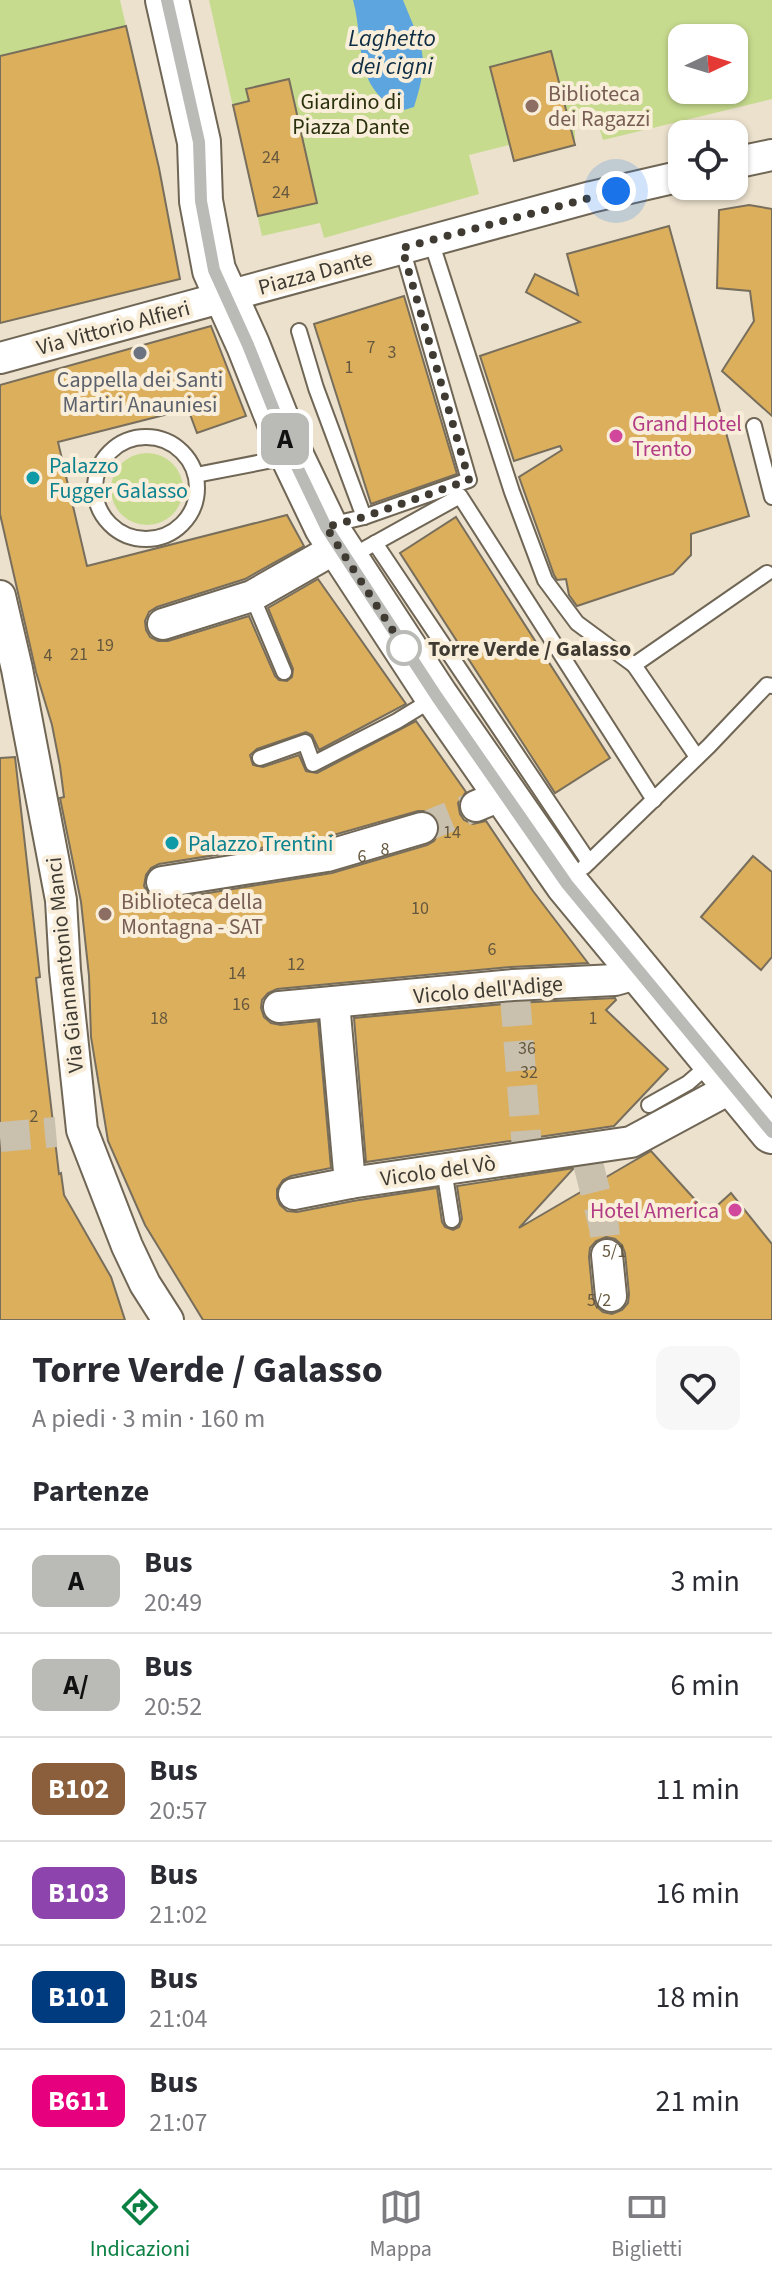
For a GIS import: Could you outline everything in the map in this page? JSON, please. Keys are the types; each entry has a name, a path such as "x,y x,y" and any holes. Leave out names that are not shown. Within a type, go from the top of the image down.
{"main road":[{"path":"167,0 199,142 204,220 214,270 292,456 350,539 490,800 578,873 640,973 723,1074 770,1125"}],"street":[{"path":"748,160 772,155"},
{"name":"Piazza Dante","path":"226,296 591,197 668,179"},
{"name":"Via Vittorio Alfieri","path":"0,358 226,296"},
{"path":"163,624 252,596 350,539"},
{"name":"Via Giannantonio Manci","path":"0,596 11,693 61,900 69,1131 145,1284 168,1320"},
{"path":"181,881 327,856 422,828"},
{"name":"Vicolo dell'Adige","path":"279,1007 514,990 615,980 640,973"},
{"name":"Vicolo del Vò","path":"334,1002 348,1096 350,1183"},
{"name":"Vicolo del Vò","path":"294,1194 527,1153 587,1156 631,1142 723,1074"},
{"path":"607,1255 611,1296"}],"lane":[{"path":"350,539 469,480 416,244"},
{"path":"416,244 545,580 577,623 634,665 697,757"},
{"path":"299,331 316,388 350,539 578,873 770,681"},
{"path":"754,426 772,497"},
{"path":"147,436 163,439 178,447 189,459 196,475 197,492 193,509 183,524 170,534 153,539 136,539 113,527 98,506 94,489 96,472 104,457 131,438 147,436"},
{"path":"196,475 292,456"},
{"path":"350,539 460,496 654,800"},
{"path":"634,665 767,573"},
{"path":"252,596 284,672"},
{"path":"260,758 305,742 313,764 437,697"},
{"path":"649,1105 688,1083 723,1074"},
{"path":"444,1169 452,1220"}],"green space":[{"path":"0,0 120,0 126,26 0,56"},
{"name":"Giardino di Piazza Dante","path":"209,0 772,0 772,99 685,120 668,120 668,124 603,140 598,123 575,128 575,145 514,161 509,145 469,155 479,194 324,238 320,223 262,236"},
{"path":"147,453 167,459 177,469 183,489 177,509 167,519 147,525 127,519 117,509 111,489 117,469 127,459"}],"water":[{"name":"Laghetto dei cigni","path":"353,0 403,0 422,52 422,75 414,107 404,110 390,107 371,85 362,58"}],"building":[{"path":"126,26 159,168 180,279 0,323 0,56"},
{"name":"Biblioteca dei Ragazzi","path":"551,51 575,145 514,161 490,67"},
{"path":"289,79 317,203 258,216 233,105 249,101 246,89"},
{"path":"749,205 772,209 772,416 722,371 754,321 750,291 717,288 719,210"},
{"name":"Grand Hotel Trento","path":"669,226 749,516 691,534 691,555 673,574 577,606 569,595 566,579 557,580 554,575 519,477 562,450 560,446 514,461 480,356 580,322 526,292 535,274 578,295 567,254"},
{"path":"404,296 457,474 371,504 314,324"},
{"path":"211,326 246,416 197,433 188,409 58,442 87,566 287,515 304,546 245,579 157,607 149,612 145,621 150,637 168,641 249,616 275,676 287,681 292,677 293,669 268,608 318,579 406,704 319,750 312,735 306,732 257,749 250,755 253,765 263,767 299,755 306,771 317,773 416,721 466,792 458,803 464,820 473,824 486,821 533,891 588,963 511,967 277,989 268,993 262,1000 261,1008 264,1017 271,1023 281,1025 318,1021 331,1168 283,1180 277,1189 280,1205 287,1211 297,1212 437,1188 442,1222 453,1230 459,1227 462,1219 457,1186 574,1168 519,1228 651,1151 708,1214 731,1193 772,1244 772,1320 203,1320 145,1225 108,1141 91,1037 89,976 81,902 60,798 64,797 60,766 0,514 0,385","holes":["427,811 439,822 439,833 434,841 332,873 165,900 155,898 144,886 146,875 159,864 323,838","606,1237 622,1245 629,1294 628,1303 612,1314 596,1306 589,1257 590,1248"]},
{"path":"456,517 610,758 555,793 400,553"},
{"path":"15,757 59,1174 64,1195 111,1277 125,1320 0,1320 0,758"},
{"path":"753,856 772,872 772,957 761,970 701,917"},
{"path":"615,998 606,1010 668,1069 614,1126 366,1162 354,1018 514,1003"}],"tunnel":[{"path":"422,828 476,806"},
{"path":"515,996 527,1149"},
{"path":"0,1137 56,1132"},
{"path":"588,1163 604,1227 607,1255"}],"bus line":[{"name":"A","path":"167,0 199,142 201,201 214,270 292,456 326,527 437,697 567,884 772,1132"}],"place":[{"name":"Biblioteca dei Ragazzi","path":"532,106"},
{"name":"Cappella dei Santi Martiri Anauniesi","path":"140,353"},
{"name":"Grand Hotel Trento","path":"616,436"},
{"name":"Palazzo Fugger Galasso","path":"33,478"},
{"name":"Torre Verde / Galasso","path":"404,648"},
{"name":"Palazzo Trentini","path":"172,843"},
{"name":"Biblioteca della Montagna - SAT","path":"105,914"},
{"name":"Hotel America","path":"735,1210"}],"route":[{"path":"404,648 406,651 326,527 469,480 402,248 616,191"}]}
